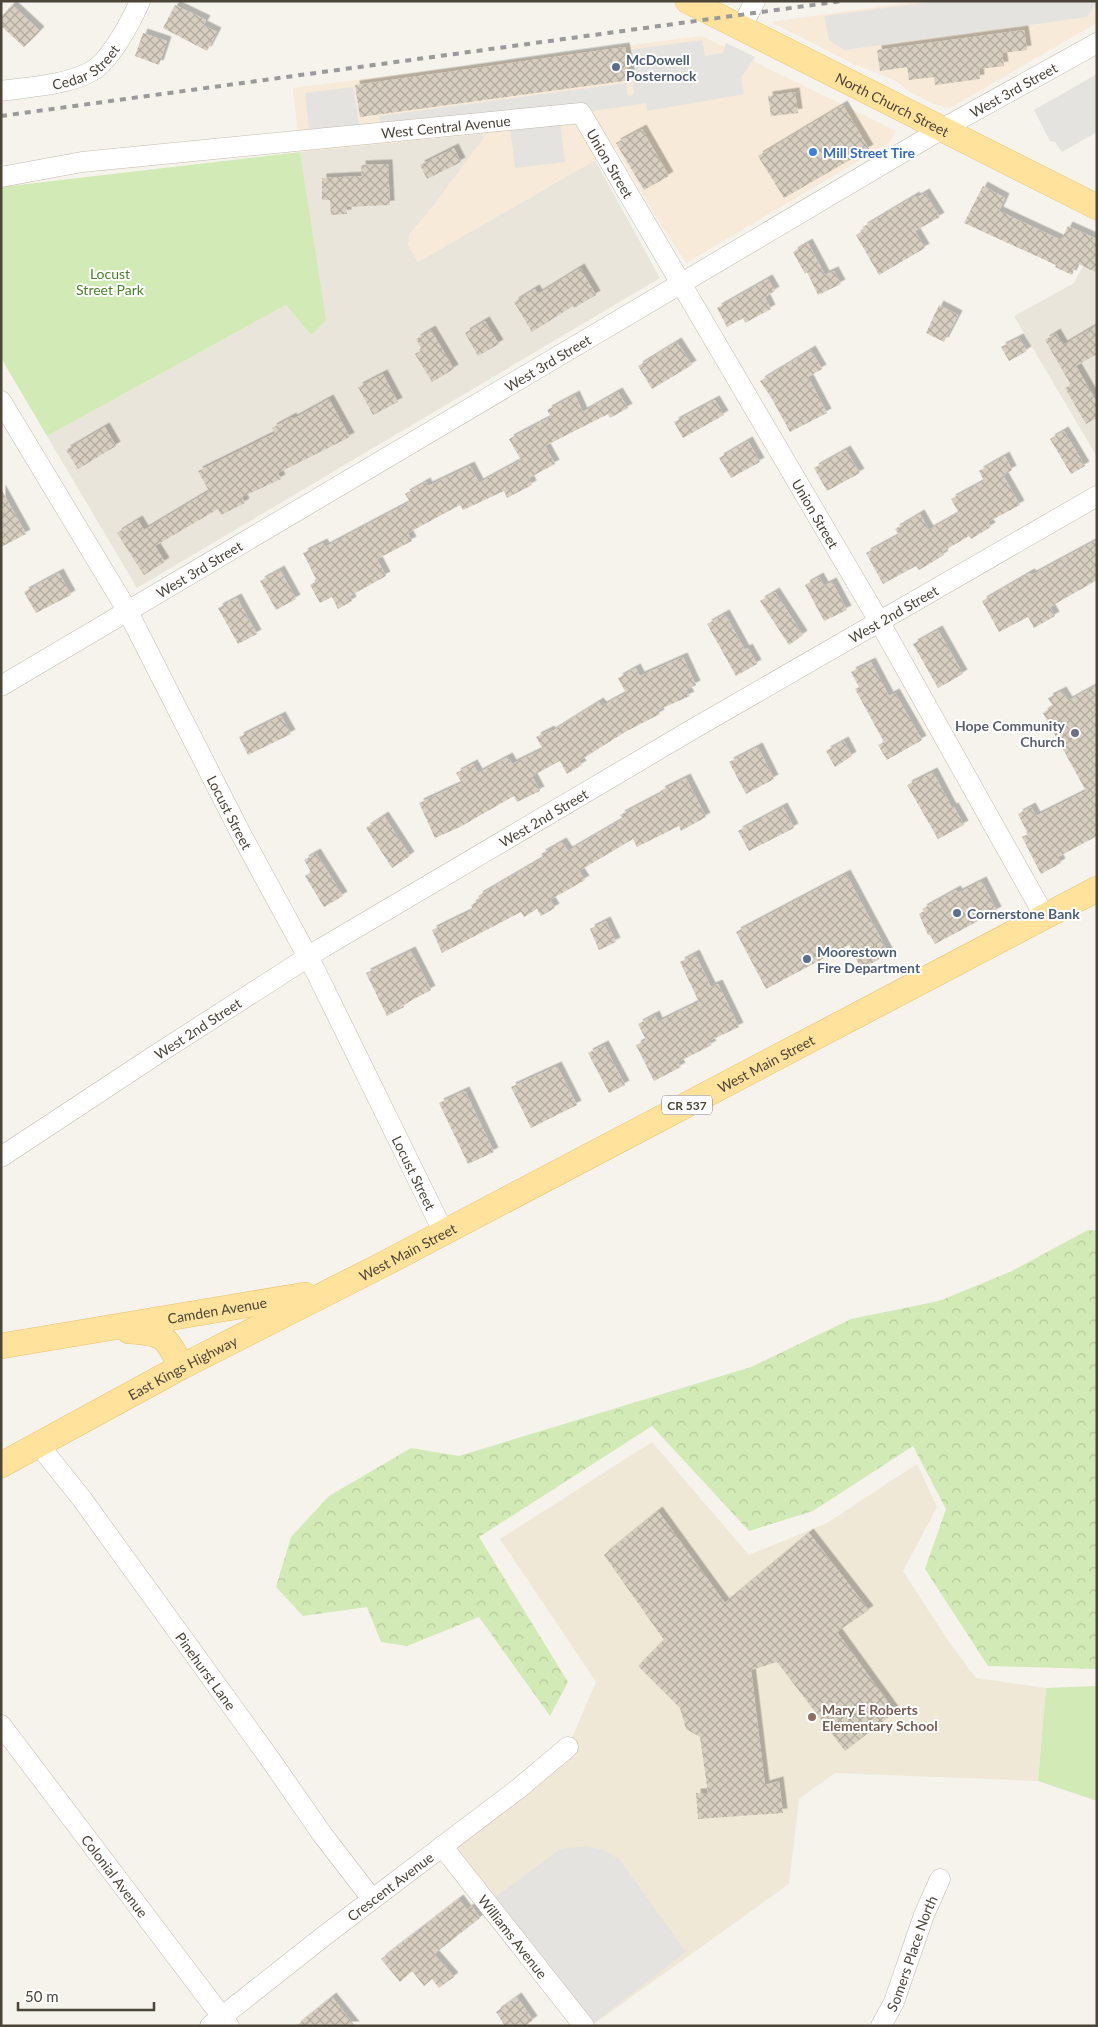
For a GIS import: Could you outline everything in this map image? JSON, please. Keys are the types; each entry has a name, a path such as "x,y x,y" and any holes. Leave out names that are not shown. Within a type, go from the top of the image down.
{"main road":[{"name":"North Church Street","path":"688,1 1097,207"},
{"name":"West Main Street","path":"328,1292 444,1233 1097,889"},
{"name":"Camden Avenue","path":"1,1346 328,1292"},
{"name":"East Kings Highway","path":"1,1465 181,1366 328,1292"},
{"name":"Camden Avenue","path":"106,1330 154,1332 169,1344 181,1366"}],"street":[{"name":"Cedar Street","path":"1,91 72,79 93,71 107,59 140,1"},
{"path":"741,28 755,1"},
{"name":"West 3rd Street","path":"1,686 942,128 1097,43"},
{"name":"West Central Avenue","path":"1,177 82,162 581,112"},
{"name":"Union Street","path":"581,112 880,621 1045,917"},
{"name":"Locust Street","path":"1,401 127,610 242,836 308,957 444,1233"},
{"name":"West 2nd Street","path":"1,1156 308,957 684,734 1097,496"},
{"name":"Pinehurst Lane","path":"39,1445 82,1500 270,1759 322,1834 372,1899"},
{"name":"Colonial Avenue","path":"1,1725 220,2023"},
{"name":"Crescent Avenue","path":"220,2023 372,1899 518,1789 568,1747"},
{"name":"Williams Avenue","path":"442,1846 584,2026"},
{"name":"Somers Place North","path":"881,2026 894,2002 914,1942 940,1879"}],"shaded area":[{"path":"918,1 1097,1 1097,23 950,108 936,105 908,91 896,81 854,64 771,22"},
{"path":"938,1 1095,1 1095,5 1087,17 844,50 829,40 824,16"},
{"path":"702,36 896,131 889,143 686,263 654,214 616,148 418,262 408,245 409,236 487,133 300,152 293,88"},
{"path":"702,40 705,56 723,53 726,43 755,57 741,78 744,94 647,111 646,103 581,113 559,113 565,162 515,168 509,120 382,133 379,116 626,83 628,95 632,96 634,92 629,50"},
{"path":"1097,74 1097,132 1062,152 1055,142 1050,141 1034,110"},
{"path":"353,87 361,135 310,140 305,93"},
{"path":"488,133 409,235 418,262 595,160 660,278 137,588 47,436 286,305 311,335 325,320 300,152"},
{"path":"1097,240 1097,457 1014,316 1074,283"},
{"name":"Mary E Roberts Elementary School","path":"652,1442 749,1555 827,1523 917,1464 937,1507 903,1571 949,1642 976,1678 1046,1688 1038,1781 835,1773 799,1799 789,1884 591,2026 442,1846 568,1747 596,1682 500,1539"},
{"path":"586,1846 604,1850 620,1860 686,1952 590,2026 487,1903 560,1849"}],"green space":[{"name":"Locust Street Park","path":"300,152 326,320 311,335 286,305 47,436 1,358 1,187"},
{"path":"1088,1230 1097,1231 1097,1669 988,1666 925,1569 946,1509 913,1446 813,1511 749,1531 652,1426 479,1537 568,1682 550,1716 479,1617 407,1646 381,1642 367,1607 303,1616 276,1587 291,1537 329,1496 411,1448 459,1456 751,1367 851,1319 939,1301 1012,1271"},
{"path":"1097,1686 1097,1801 1038,1781 1046,1688"}],"building":[{"path":"12,5 40,31 24,47 1,26 1,17"},
{"path":"175,5 206,20 203,25 217,32 207,51 163,28"},
{"path":"1024,30 1027,50 1002,53 1004,66 979,69 980,79 935,85 934,77 909,80 907,67 880,71 877,50"},
{"path":"143,33 167,41 159,65 135,56"},
{"path":"625,47 631,80 360,117 355,85"},
{"path":"795,92 798,113 771,116 768,96"},
{"name":"Mill Street Tire","path":"843,105 869,149 784,198 758,156"},
{"path":"642,129 669,176 644,190 616,143"},
{"path":"454,148 461,162 427,179 420,165"},
{"path":"388,164 390,205 346,207 347,214 331,215 330,200 322,200 322,178 362,176 361,165"},
{"path":"983,186 1005,198 999,211 1061,240 1068,226 1097,239 1097,273 1077,263 1072,275 1055,267 1056,265 964,223"},
{"path":"925,193 940,217 915,231 925,248 879,275 856,235 864,230 863,227 915,196 916,198"},
{"path":"808,243 825,275 834,271 841,284 818,295 807,272 805,274 793,252"},
{"path":"580,268 596,295 574,308 573,306 532,332 514,302 535,289 538,294"},
{"path":"768,279 775,291 765,297 771,309 745,323 743,318 727,327 717,308"},
{"path":"939,305 958,315 944,342 926,333"},
{"path":"485,321 499,344 478,356 465,333"},
{"path":"1097,325 1097,354 1076,366 1097,402 1097,418 1086,424 1065,388 1071,385 1045,340 1056,333 1063,345"},
{"path":"431,330 454,369 432,382 415,354 422,350 416,339"},
{"path":"1019,338 1027,351 1009,361 1001,347"},
{"path":"677,342 692,365 652,389 638,366"},
{"path":"811,350 822,369 808,377 827,413 790,432 760,381"},
{"path":"383,374 398,402 373,415 358,387"},
{"path":"618,392 628,408 610,418 608,414 545,446 555,464 529,478 532,485 507,498 504,491 463,510 460,505 408,533 412,541 377,559 386,576 350,596 352,601 338,609 332,597 320,603 310,585 317,581 303,553 323,543 325,547 410,502 405,494 426,482 428,486 470,466 479,483 521,460 509,439 551,417 547,410 575,395 583,412"},
{"path":"329,399 350,437 278,473 281,479 242,497 245,503 221,515 218,509 155,546 165,562 144,575 117,533 138,520 144,530 209,491 198,471 275,433 272,428 292,417 293,419"},
{"path":"715,400 724,415 683,438 674,422"},
{"path":"105,427 116,446 78,469 66,450"},
{"path":"1064,431 1085,466 1071,474 1050,439"},
{"path":"748,441 760,462 731,478 719,458"},
{"path":"846,450 860,473 827,491 814,468"},
{"path":"1005,456 1012,470 1003,475 1020,505 988,522 991,527 971,539 969,536 942,552 944,555 919,570 916,566 883,584 866,553 899,535 895,529 920,514 929,530 959,513 951,499 984,481 979,471"},
{"path":"1,489 26,534 1,547"},
{"path":"1097,540 1097,580 1050,607 1055,616 1034,628 1028,617 999,632 982,601 1030,573 1032,575"},
{"path":"280,570 296,599 276,610 260,581"},
{"path":"59,573 71,595 36,613 24,592"},
{"path":"819,577 824,586 832,582 847,610 824,621 805,585"},
{"path":"775,592 803,635 789,645 760,601"},
{"path":"237,598 257,634 238,644 218,608"},
{"path":"725,614 745,650 748,648 757,664 736,676 707,624"},
{"path":"938,630 963,674 938,688 913,644"},
{"path":"683,657 696,685 686,690 690,696 658,710 660,714 625,732 579,761 582,765 567,774 560,761 532,776 540,791 517,802 514,796 460,827 435,838 419,803 462,783 456,773 473,764 478,773 508,757 512,764 543,749 536,737 550,730 551,732 599,702 602,706 626,693 618,678 636,668 640,676"},
{"path":"871,662 889,696 895,693 922,740 887,760 878,745 884,742 855,689 859,687 851,672"},
{"path":"1097,685 1097,836 1058,857 1061,863 1041,874 1022,837 1028,834 1018,814 1031,807 1036,816 1086,791 1043,713 1053,706 1048,698 1062,691 1068,701"},
{"path":"281,716 291,734 248,755 239,737"},
{"path":"844,741 852,756 835,767 826,751"},
{"path":"758,747 774,779 746,794 729,762"},
{"path":"933,772 952,808 954,807 964,825 938,839 907,785"},
{"path":"686,778 706,817 681,831 679,826 637,847 633,839 579,871 585,880 550,900 555,908 541,916 537,909 524,917 521,912 442,953 432,930 473,910 471,905 480,900 478,896 543,858 541,854 562,842 568,851 623,819 620,815"},
{"path":"783,807 794,828 749,851 738,831"},
{"path":"384,816 410,856 392,868 366,828"},
{"path":"316,853 343,896 324,907 305,876 311,872 304,860"},
{"path":"846,874 889,954 861,969 849,945 766,989 736,932"},
{"name":"Cornerstone Bank","path":"982,881 997,911 935,944 930,935 928,935 919,914 924,911 922,909 956,890 958,893"},
{"path":"606,921 616,942 599,950 590,929"},
{"path":"411,951 431,990 387,1016 366,973"},
{"path":"695,954 711,987 718,984 739,1027 709,1041 712,1045 678,1062 681,1067 654,1081 636,1045 646,1040 638,1024 655,1015 658,1022 699,1002 680,962"},
{"path":"604,1045 625,1085 609,1093 588,1053"},
{"path":"557,1066 577,1105 531,1128 511,1087"},
{"path":"465,1091 494,1152 468,1164 439,1103"},
{"path":"658,1511 725,1603 809,1533 869,1610 837,1632 895,1712 845,1751 777,1662 751,1670 765,1785 779,1781 783,1813 698,1819 696,1793 708,1793 700,1737 686,1729 680,1708 638,1666 664,1640 604,1555"},
{"path":"459,1899 467,1910 472,1906 480,1918 434,1954 454,1977 439,1988 432,1979 424,1986 412,1971 400,1982 381,1959"},
{"path":"332,1997 355,2026 296,2026"},
{"path":"517,1997 533,2020 525,2026 505,2026 496,2012"}],"railway":[{"path":"1,116 842,1"}],"place":[{"name":"McDowell Posternock","path":"616,67"},
{"name":"Mill Street Tire","path":"813,152"},
{"name":"Hope Community Church","path":"1075,733"},
{"name":"Cornerstone Bank","path":"957,913"},
{"name":"Moorestown Fire Department","path":"807,959"},
{"name":"Mary E Roberts Elementary School","path":"812,1717"}]}
